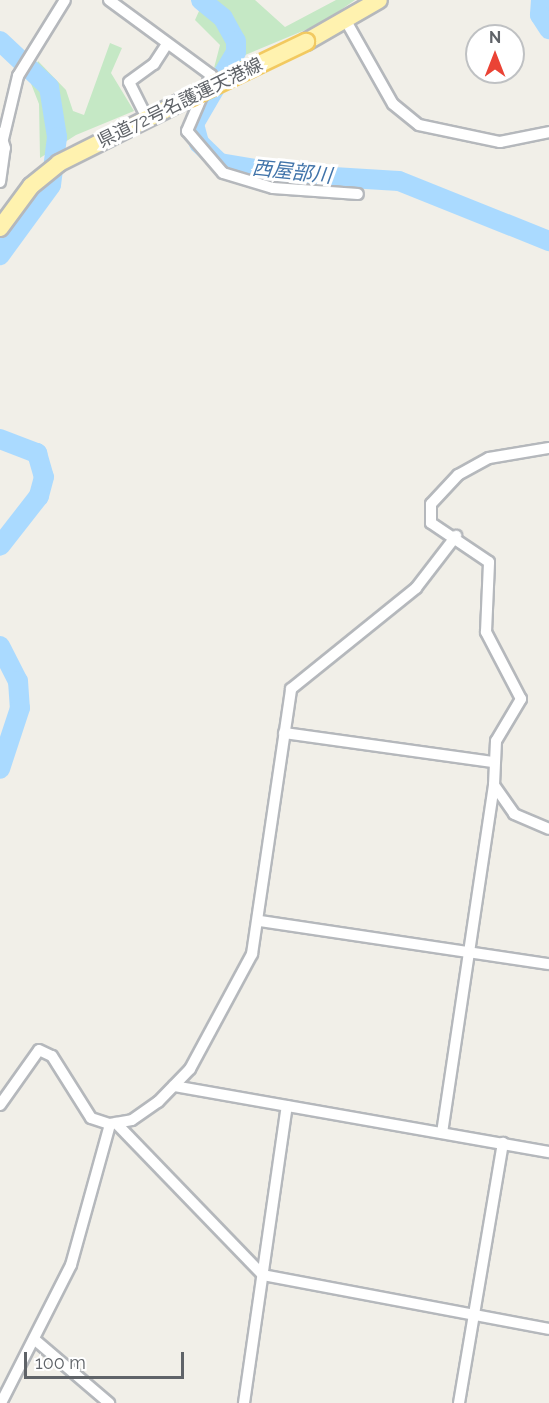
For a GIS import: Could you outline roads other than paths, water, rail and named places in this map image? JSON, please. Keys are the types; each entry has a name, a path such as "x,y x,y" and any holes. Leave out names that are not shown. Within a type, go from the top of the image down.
{"main road":[{"name":"県道72号名護運天港線","path":"2,221 31,186 80,151 306,42 379,0"}],"street":[{"path":"0,182 2,136 18,76 27,58 65,0"},
{"path":"109,0 211,75 187,131 223,173 273,188 358,195"},
{"path":"346,21 393,104 419,125 500,142 549,132"},
{"path":"147,118 129,82 154,64 167,44"},
{"path":"442,1133 494,785 493,762 500,727 521,699 486,632 489,562 456,536 431,523 431,504 443,488 489,458 549,448"},
{"path":"0,1105 39,1050 52,1056 92,1118 113,1124 132,1120 174,1086 205,1048 252,954 260,921 291,689 416,588 456,536"},
{"path":"284,733 493,762"},
{"path":"494,785 514,814 549,829"},
{"path":"260,921 549,964"},
{"path":"174,1086 549,1152"},
{"path":"244,1403 287,1106"},
{"path":"113,1124 263,1275 549,1329"},
{"path":"1,1403 71,1265 113,1124"},
{"path":"459,1403 503,1143"},
{"path":"34,1339 109,1403"}],"waterway":[{"name":"西屋部川","path":"201,0 223,18 236,41 236,52 194,124 199,143 220,163 284,174 399,181 549,241"},
{"name":"西屋部川","path":"541,0 540,15 549,29"},
{"name":"西屋部川","path":"0,41 49,87 57,137 51,185 0,255"},
{"name":"西屋部川","path":"0,439 37,453 44,477 39,496 0,546"},
{"name":"西屋部川","path":"0,646 18,681 20,708 0,769"}]}
